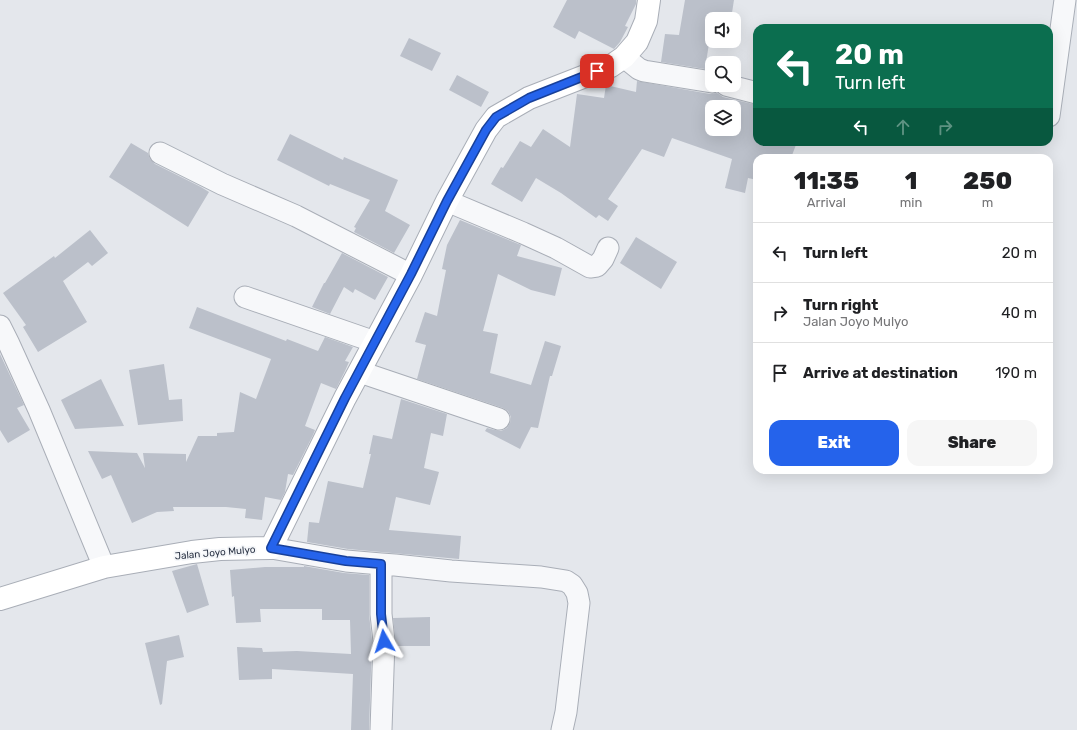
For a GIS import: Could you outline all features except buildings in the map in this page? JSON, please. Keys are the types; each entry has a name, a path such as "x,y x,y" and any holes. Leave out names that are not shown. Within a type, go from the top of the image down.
{"main road":[{"path":"271,548 345,398 411,274 447,201 486,130 496,117 529,98 611,66 624,58 637,42 646,21 649,0"},
{"name":"Jalan Joyo Mulyo","path":"0,598 104,566 192,552 220,549 271,548"}],"street":[{"path":"1053,87 1065,0"},
{"path":"624,58 644,71 705,81"},
{"path":"741,89 753,92"},
{"path":"160,153 222,184 296,216 411,274"},
{"path":"447,201 523,232 590,267 597,266 603,259 608,248"},
{"path":"245,297 375,342"},
{"path":"0,326 10,344 39,410 104,566"},
{"path":"360,372 499,418"},
{"path":"271,548 346,561 451,572 541,577 566,581 572,585 577,593 579,603 568,697 562,730"},
{"path":"381,564 381,614 384,641 381,730"}],"route":[{"path":"384,641 381,614 381,564 346,561 271,548 345,398 411,274 447,201 486,130 496,117 529,98 597,71"}]}
